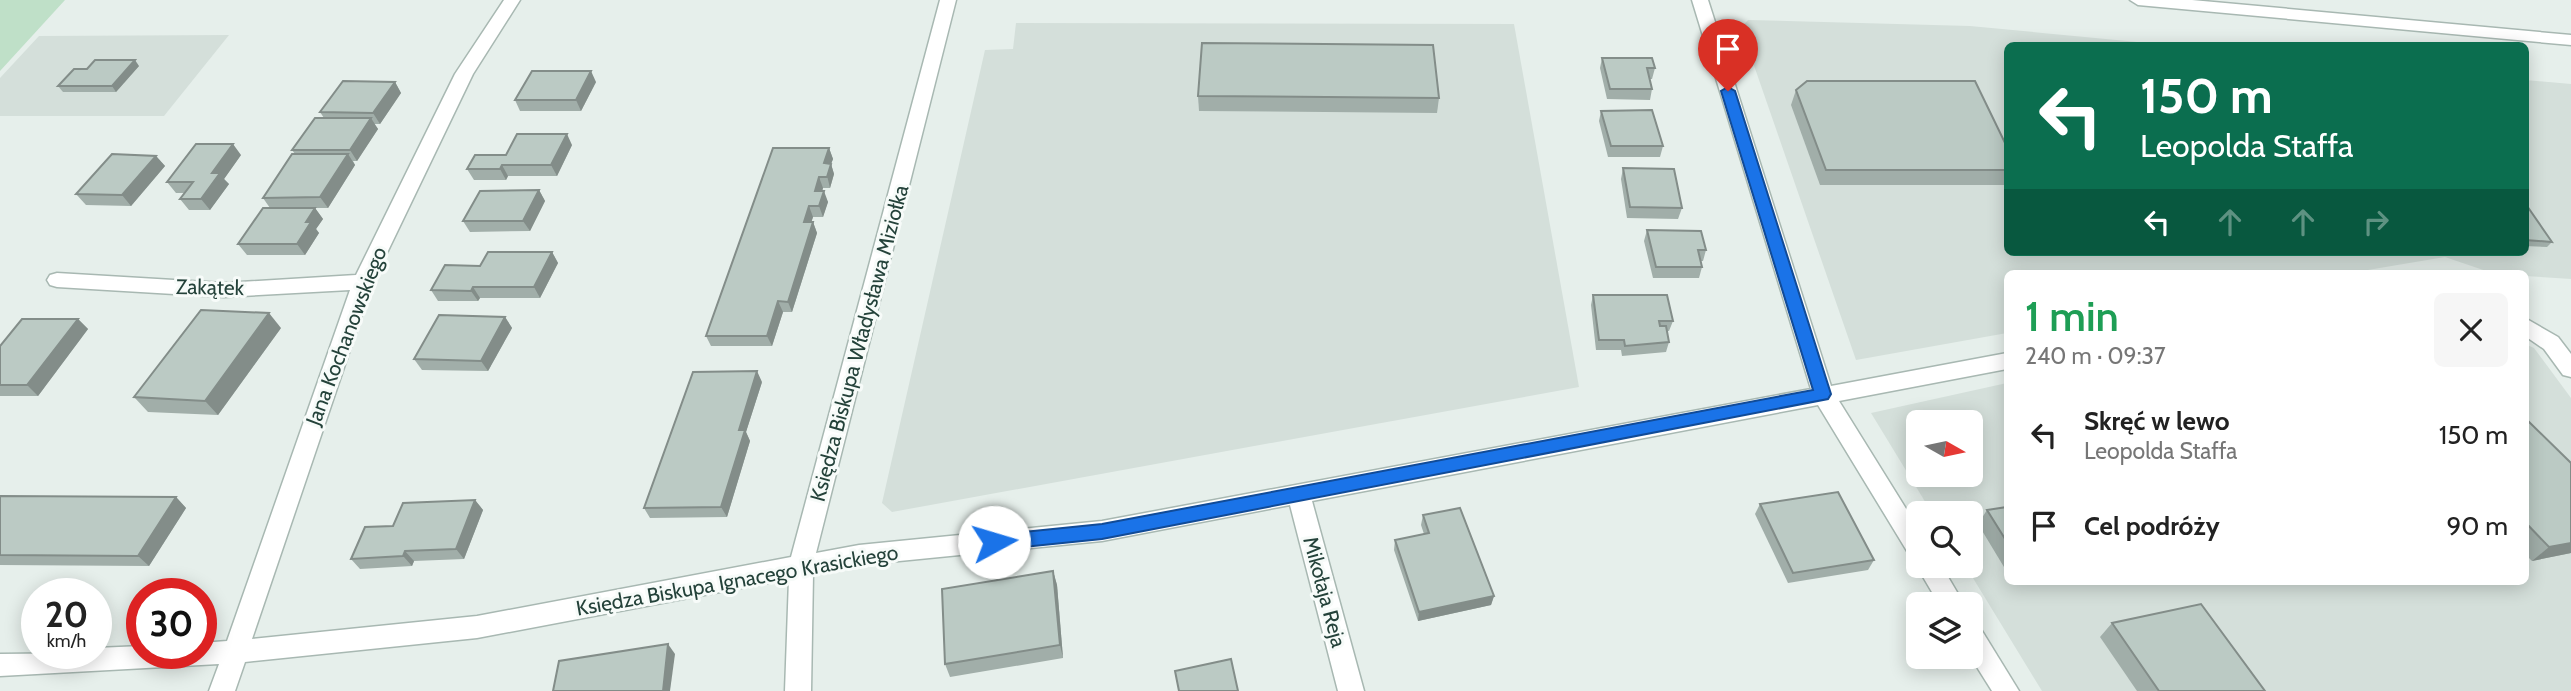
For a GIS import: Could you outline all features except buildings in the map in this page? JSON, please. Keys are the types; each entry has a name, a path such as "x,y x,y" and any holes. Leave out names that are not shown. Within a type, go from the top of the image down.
{"street":[{"name":"Jana Kochanowskiego","path":"222,691 233,652 363,282 464,74 513,0"},
{"name":"Księdza Biskupa Władysława Miziołka","path":"798,691 801,566 948,0"},
{"path":"1700,0 1822,394 1906,530"},
{"path":"2138,0 2571,40"},
{"name":"Zakątek","path":"57,280 224,290 363,282"},
{"path":"2529,329 2551,343 2571,369"},
{"name":"Księdza Biskupa Ignacego Krasickiego","path":"0,665 233,652 477,627 859,555 1102,531 2004,362"},
{"name":"Mikołaja Reja","path":"1299,494 1351,691"},
{"path":"1983,655 2006,691"}],"shaded area":[{"path":"1748,20 1970,26 2138,42 2004,42 2004,256 2529,256 2529,80 2571,84 2571,279 2529,276 2529,270 2483,270 2445,257 2368,270 2004,270 2004,334 1856,360 1741,28"},
{"path":"1016,23 1514,24 1579,387 892,512 882,503 985,50 1013,49"},
{"path":"229,35 164,116 0,116 0,78 39,36"},
{"path":"2529,346 2534,348 2571,398 2571,691 2042,691 1973,578 1983,578 1983,501 1925,501 1916,487 1983,487 1983,410 1906,410 1906,470 1871,413 2004,384 2004,585 2529,585"}],"green space":[{"path":"0,0 65,0 0,71"}],"route":[{"path":"994,542 1102,531 1822,394 1728,91"}]}
